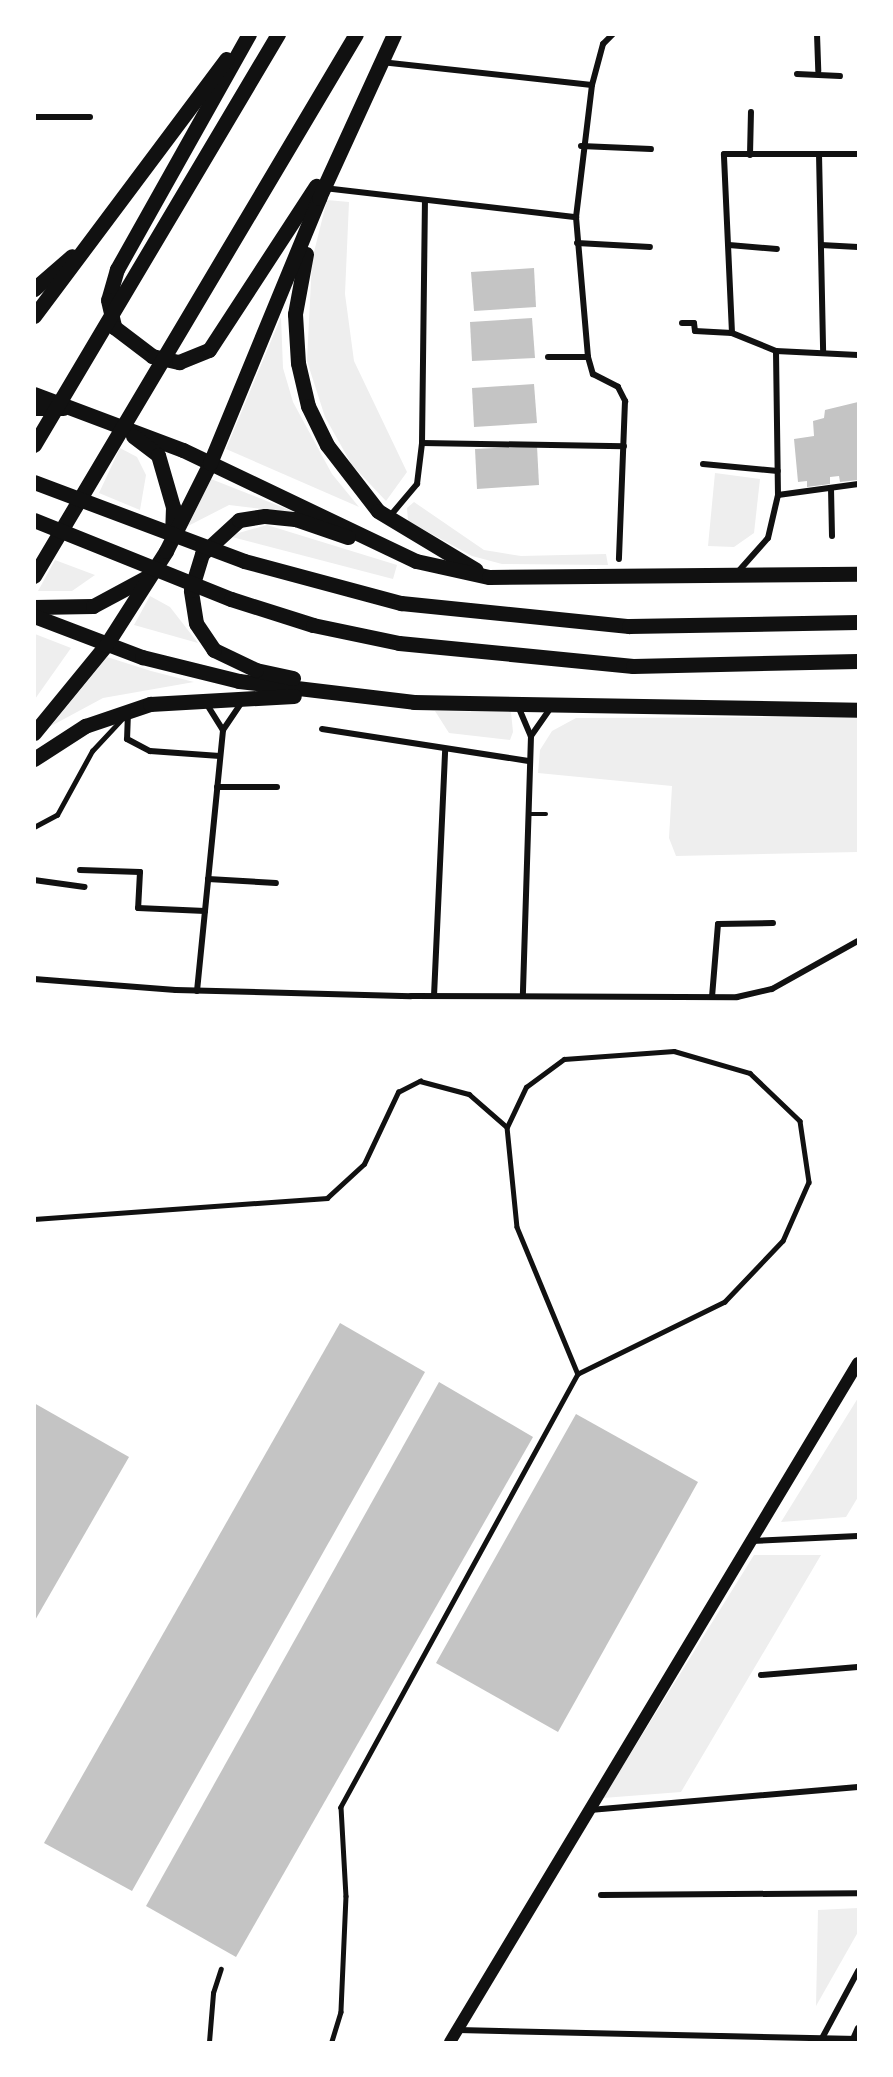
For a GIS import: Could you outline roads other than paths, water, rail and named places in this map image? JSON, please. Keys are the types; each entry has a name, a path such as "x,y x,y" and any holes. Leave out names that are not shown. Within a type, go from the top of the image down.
{"main road":[{"path":"34,316 101,230 244,34"},
{"path":"249,34 117,269 108,300 114,327 152,356 179,362 208,350 233,319 348,135"},
{"path":"34,445 278,34"},
{"path":"34,576 356,34"},
{"path":"34,733 106,645 171,541 210,463 276,314 321,193 394,34"},
{"path":"321,193 296,314 298,363 308,406 327,445 351,483 388,518 489,578"},
{"path":"34,289 101,230"},
{"path":"34,394 183,450 416,561"},
{"path":"34,408 72,408"},
{"path":"118,425 158,455 173,507 171,541"},
{"path":"34,482 255,564 400,603 629,626 858,622"},
{"path":"414,702 256,670 214,650 196,623 191,590 202,554 222,531 239,520 265,516 295,519 416,561 489,578 858,574"},
{"path":"34,520 231,599 313,625 399,643 633,666 858,661"},
{"path":"34,607 62,609 93,606 151,575"},
{"path":"34,616 106,645 239,681 414,702"},
{"path":"34,759 85,726 128,711 202,698 251,696 552,706 858,710"},
{"path":"450,2043 858,1363"}],"street":[{"path":"613,34 603,44 592,85 581,146 576,217 588,357 593,374 618,387 625,401 619,559"},
{"path":"817,34 818,71"},
{"path":"380,62 592,85"},
{"path":"797,74 818,71 840,76"},
{"path":"750,155 751,112"},
{"path":"34,117 90,117"},
{"path":"581,146 651,149"},
{"path":"732,333 724,154 858,154"},
{"path":"819,154 823,353"},
{"path":"321,193 425,200 576,217"},
{"path":"388,518 417,484 423,443 425,200"},
{"path":"577,243 650,247"},
{"path":"729,245 777,249"},
{"path":"821,245 858,247"},
{"path":"682,323 694,323 695,331 732,333 776,351 858,355"},
{"path":"734,576 768,538 778,495 776,351"},
{"path":"548,357 588,357"},
{"path":"423,443 624,446"},
{"path":"703,464 778,471"},
{"path":"778,495 858,484"},
{"path":"831,488 831,536"},
{"path":"197,991 223,730 235,707 251,696"},
{"path":"202,698 223,730"},
{"path":"518,705 531,736 523,996"},
{"path":"531,736 552,706"},
{"path":"128,711 127,739 150,751 220,756"},
{"path":"322,729 445,750 529,761"},
{"path":"434,996 445,750"},
{"path":"217,787 277,787"},
{"path":"80,870 140,872 138,908 205,911"},
{"path":"208,879 276,884"},
{"path":"34,880 85,887"},
{"path":"712,997 718,924 773,923"},
{"path":"34,979 197,991 434,996 712,997 772,989 858,941"},
{"path":"750,1541 858,1536"},
{"path":"761,1676 858,1666"},
{"path":"588,1810 858,1787"},
{"path":"601,1895 858,1893"},
{"path":"821,2040 858,1971"},
{"path":"458,2030 854,2040 858,2028"}],"lane":[{"path":"34,827 57,815 92,752 128,711"},
{"path":"529,814 546,814"},
{"path":"332,2043 341,2012 345,1896 341,1807 578,1374 725,1302 783,1241 809,1182 800,1121 750,1074 674,1051 564,1059 526,1087 507,1127 517,1227 578,1374"},
{"path":"34,1219 327,1198 364,1164 398,1092 420,1081 470,1094 507,1127"},
{"path":"209,2043 221,1969"}]}
